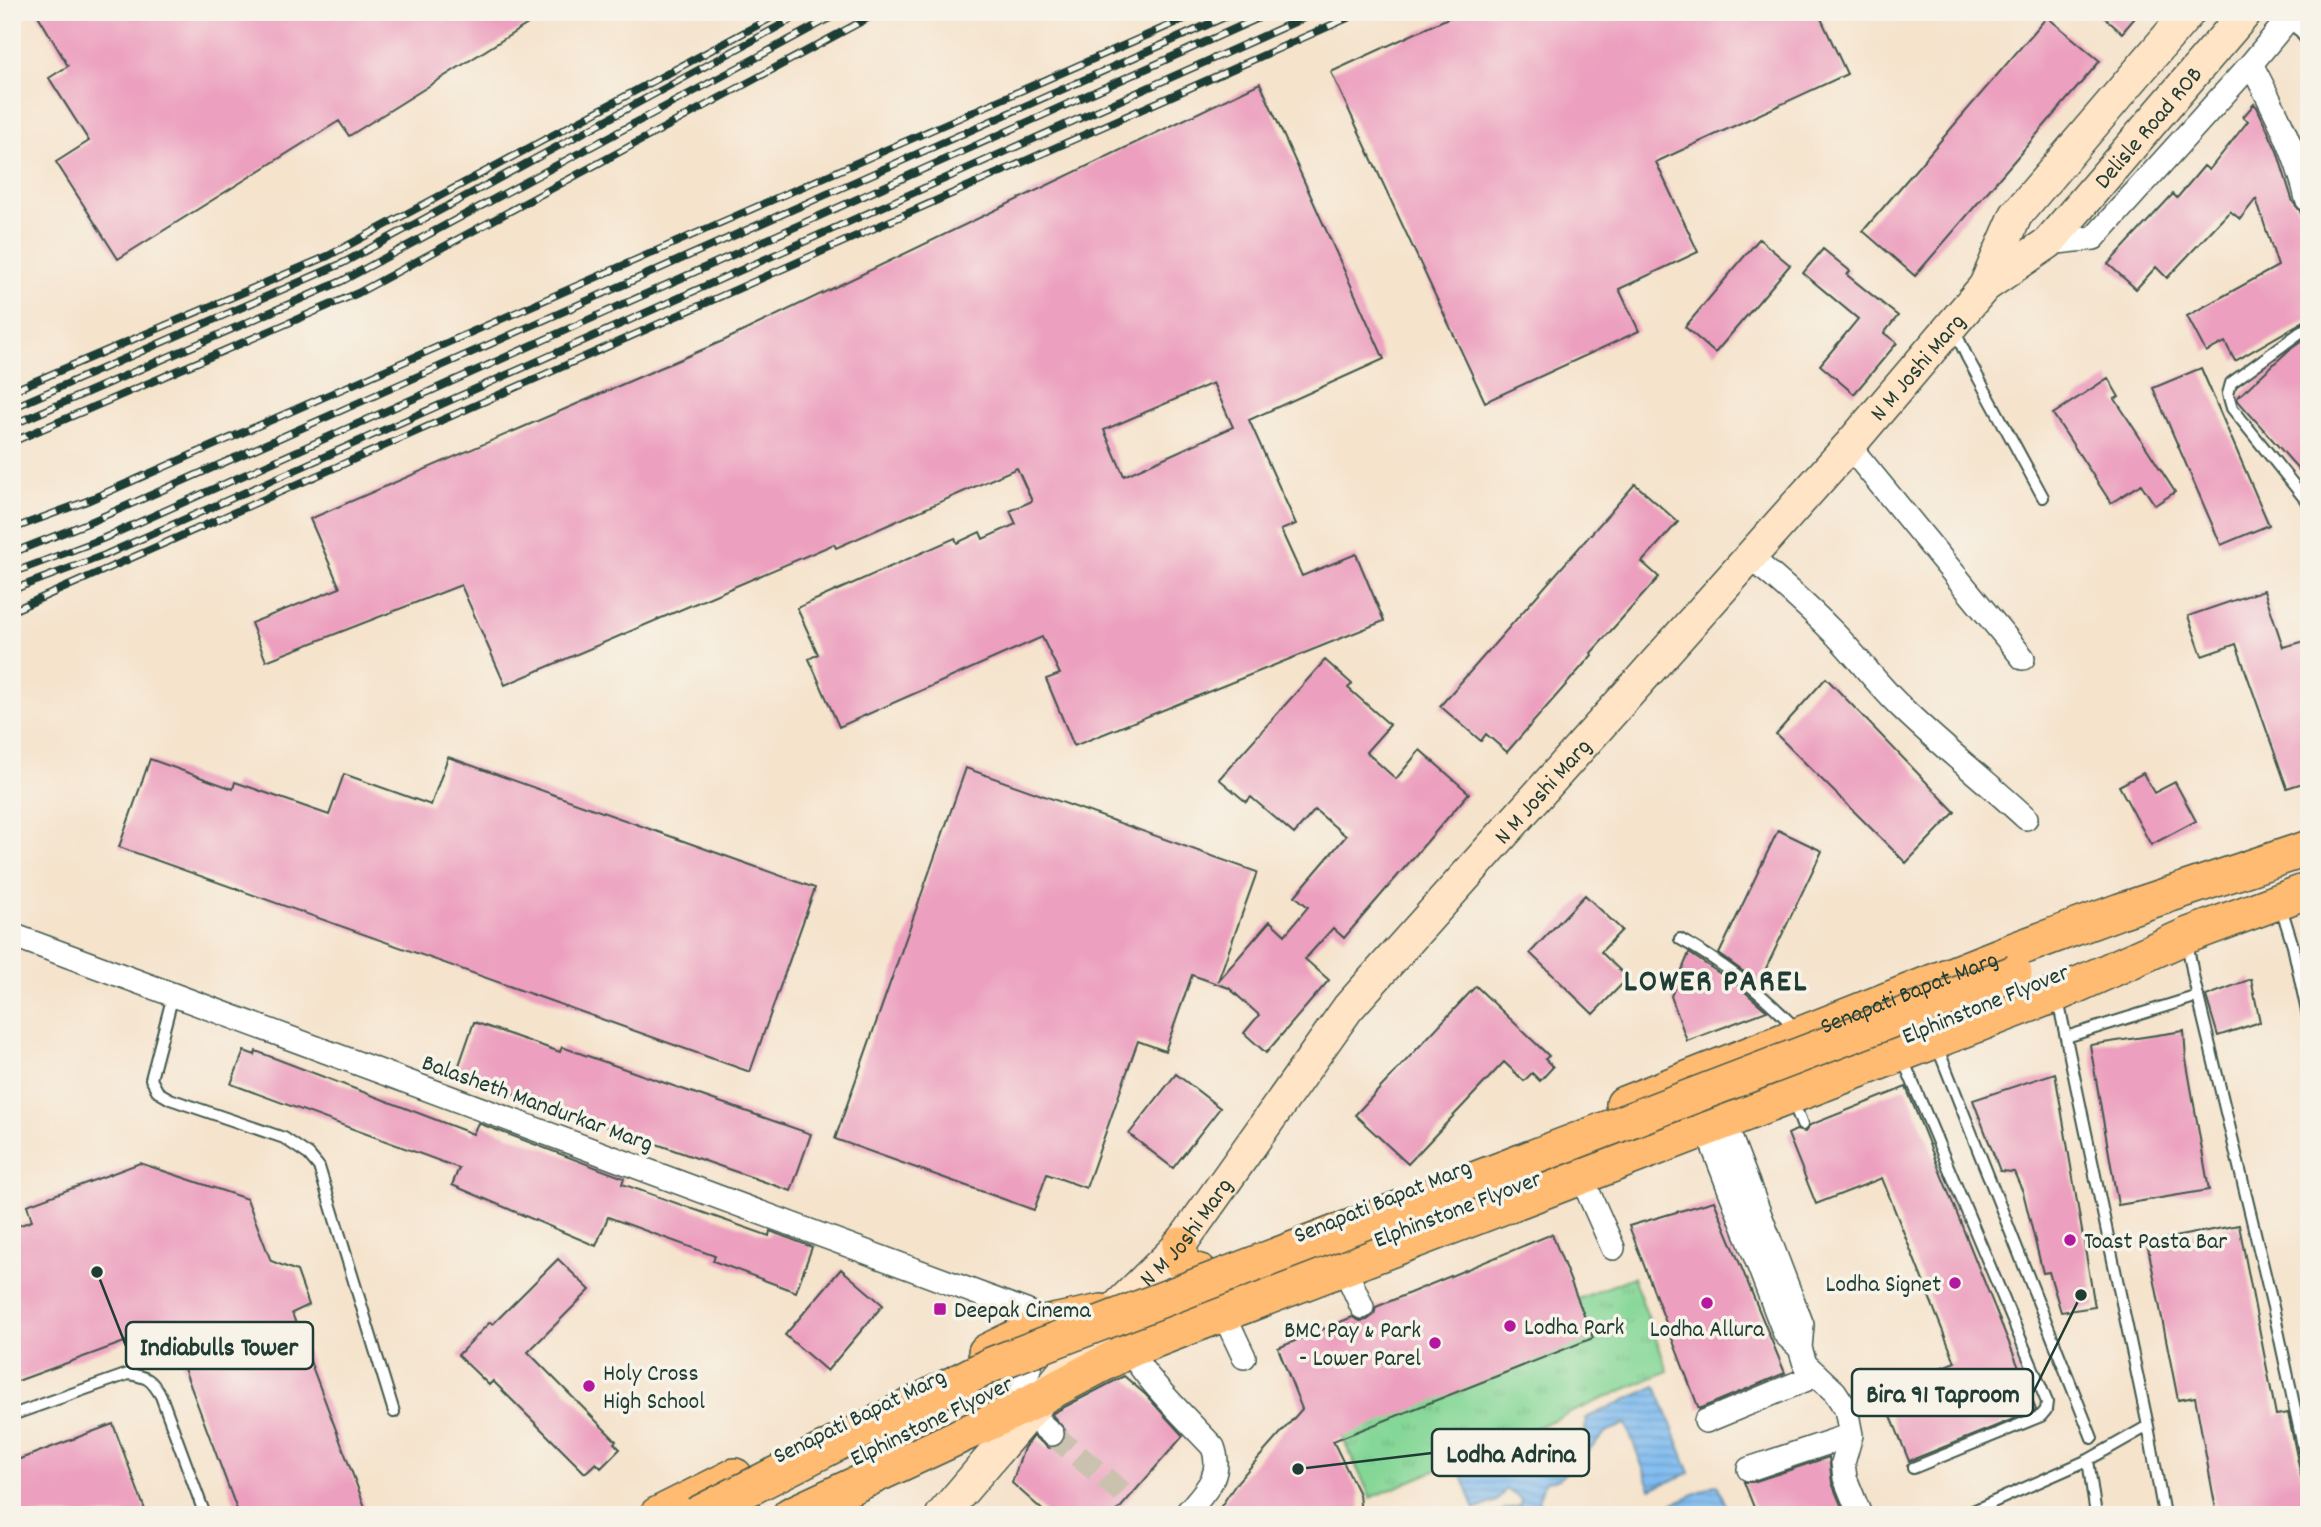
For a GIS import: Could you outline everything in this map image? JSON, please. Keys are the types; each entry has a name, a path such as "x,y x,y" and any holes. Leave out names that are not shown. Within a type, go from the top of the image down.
{"main road":[{"name":"Delisle Road ROB","path":"1985,286 2015,215 2189,12"},
{"name":"Delisle Road ROB","path":"1985,286 2048,243 2246,12"},
{"path":"2015,215 2048,243"},
{"name":"N M Joshi Marg","path":"1190,1259 1348,1008 1849,446 1985,286"},
{"path":"2109,932 2309,848"},
{"path":"2186,936 2294,896"},
{"name":"Senapati Bapat Marg","path":"657,1515 1043,1324 1115,1309 1190,1259 1801,1034 2009,952 2109,932"},
{"name":"Elphinstone Flyover","path":"696,1515 991,1365 2014,973 2109,932 2186,936"},
{"name":"Elphinstone Flyover","path":"741,1515 996,1385 1985,1005 2109,932"},
{"name":"Senapati Bapat Marg","path":"790,1515 1036,1412 1073,1381 1129,1350 1715,1125 1797,1110 1901,1053 2057,994 2186,936"},
{"path":"1190,1259 1221,1314"},
{"path":"942,1515 1036,1412 1115,1309"}],"street":[{"path":"2048,243 2094,238 2291,17"},
{"path":"2251,64 2286,131 2302,174 2307,199"},
{"path":"1849,446 2023,658"},
{"path":"1749,556 1837,636 1891,697 1931,736 2026,818"},
{"name":"Balasheth Mandurkar Marg","path":"12,935 1031,1314 1043,1324"},
{"path":"1715,1125 1802,1325 1800,1348 1805,1364 1835,1392 1846,1409 1852,1435 1843,1463 1845,1478 1860,1515"},
{"path":"1581,1176 1613,1248"},
{"path":"1351,1264 1368,1304"},
{"path":"1115,1309 1129,1350 1213,1447 1217,1457 1217,1470 1211,1483 1185,1515"},
{"path":"1221,1314 1244,1357"},
{"path":"1036,1412 1043,1324"},
{"path":"1706,1421 1817,1375"},
{"path":"1749,1469 1852,1435"}],"lane":[{"path":"2291,17 2309,45"},
{"path":"1952,325 1966,357 2043,497"},
{"path":"2309,326 2231,383 2228,394 2232,408 2309,504"},
{"path":"2294,896 2293,946 2309,1021"},
{"path":"2186,936 2273,1307 2309,1474"},
{"path":"1680,939 1715,959 1764,997 1801,1034"},
{"path":"2057,994 2148,1426 2164,1515"},
{"path":"173,995 151,1079 155,1087 170,1099 284,1138 309,1155 319,1167 394,1412"},
{"path":"2066,1037 2199,996"},
{"path":"1935,1040 2092,1438"},
{"path":"1901,1053 2047,1402 2046,1410 2041,1416 1913,1468"},
{"path":"12,1415 128,1374 153,1381 205,1515"},
{"path":"1964,1515 2088,1460 2148,1426"},
{"path":"2088,1460 2096,1515"}],"green space":[{"path":"1633,1277 1668,1371 1371,1498 1325,1400"}],"water":[{"path":"1656,1386 1690,1473 1651,1489 1626,1424 1608,1431 1559,1479 1545,1481 1539,1498 1544,1515 1491,1515 1520,1506 1521,1499 1506,1489 1497,1501 1475,1510 1461,1473 1489,1461 1497,1470 1509,1467 1517,1449 1544,1436 1553,1450 1564,1453 1574,1446 1575,1434 1585,1432 1586,1418"},
{"path":"1717,1484 1730,1515 1665,1515 1662,1508"}],"building":[{"path":"36,12 547,12 349,136 339,121 118,259 56,162 89,141 49,78 68,66"},
{"path":"1461,12 1818,12 1847,74 1656,162 1698,252 1619,289 1639,331 1485,402 1331,72"},
{"path":"2098,12 2140,12 2122,33"},
{"path":"2047,17 2100,61 1915,276 1863,231"},
{"path":"1260,83 1384,359 1249,420 1296,524 1281,530 1302,576 1356,554 1384,621 1074,746 1046,679 1060,674 1042,637 839,727 809,659 818,654 797,608 955,538 957,543 980,532 983,539 1016,524 1010,511 1032,501 1017,468 836,548 834,544 505,685 461,585 266,661 251,623 340,588 310,519 725,340","holes":["1213,383 1233,427 1124,476 1104,430"]},
{"path":"2254,104 2277,151 2293,202 2300,211 2309,236 2309,318 2235,361 2225,342 2206,352 2187,316 2278,266 2256,199 2240,219 2230,211 2167,278 2156,267 2136,289 2108,264 2173,194 2177,198 2204,166 2209,170 2248,121 2243,117"},
{"path":"1759,239 1790,265 1715,353 1685,327"},
{"path":"1823,249 1850,271 1847,275 1898,316 1884,333 1897,343 1854,394 1820,365 1858,319 1803,273"},
{"path":"2309,336 2309,481 2237,398 2288,351"},
{"path":"2201,368 2269,525 2221,545 2153,388"},
{"path":"2108,378 2119,397 2115,399 2175,492 2155,505 2141,484 2111,503 2053,414"},
{"path":"1635,484 1678,522 1642,562 1659,577 1507,752 1486,734 1481,741 1440,706"},
{"path":"2264,590 2283,647 2309,640 2309,781 2287,788 2236,644 2202,656 2188,616"},
{"path":"1325,660 1352,684 1348,688 1390,725 1366,752 1396,779 1420,750 1469,793 1344,938 1333,928 1305,959 1329,980 1266,1053 1244,1033 1259,1015 1229,988 1192,975 1165,1051 1138,1041 1086,1188 1047,1174 1034,1210 835,1139 966,768 1257,872 1218,981 1270,921 1285,935 1308,907 1295,896 1346,836 1315,810 1294,834 1251,797 1246,802 1219,779"},
{"path":"1826,678 1955,812 1906,863 1776,734"},
{"path":"448,757 815,888 750,1072 119,847 150,759 233,789 235,782 329,815 344,774 431,805"},
{"path":"2143,773 2154,793 2175,782 2196,821 2151,845 2119,786"},
{"path":"1778,830 1822,851 1759,983 1719,954"},
{"path":"1585,895 1622,930 1601,952 1628,978 1593,1014 1530,953"},
{"path":"1689,953 1737,985 1767,1011 1687,1041 1671,996"},
{"path":"2251,979 2260,1022 2218,1036 2206,996"},
{"path":"1476,986 1549,1056 1545,1059 1553,1067 1540,1081 1532,1073 1524,1081 1504,1062 1408,1164 1355,1115"},
{"path":"474,1022 560,1052 562,1047 811,1134 791,1191 456,1074"},
{"path":"2184,1031 2186,1059 2209,1190 2118,1205 2090,1045"},
{"path":"244,1051 255,1055 256,1051 473,1134 478,1123 624,1178 622,1184 769,1236 770,1231 812,1247 796,1292 713,1261 715,1256 608,1217 596,1246 452,1185 459,1168 231,1084"},
{"path":"2055,1073 2095,1307 2061,1312 2049,1272 2043,1273 2023,1192 2014,1172 2000,1171 1973,1100"},
{"path":"1176,1074 1220,1108 1173,1168 1129,1134"},
{"name":"Lodha Signet","path":"1906,1087 2036,1410 1909,1461 1881,1391 1955,1362 1882,1178 1816,1204 1788,1134 1796,1130 1805,1132 1810,1125"},
{"path":"140,1163 247,1199 271,1261 297,1271 309,1305 292,1313 368,1515 239,1515 168,1326 12,1383 12,1228 32,1221 27,1205"},
{"name":"Lodha Allura","path":"1714,1201 1785,1373 1699,1409 1629,1226"},
{"path":"2239,1225 2276,1415 2288,1413 2309,1515 2217,1515 2195,1397 2178,1400 2147,1242"},
{"name":"BMC Pay & Park - Lower Parel","path":"1552,1234 1593,1338 1333,1441 1359,1494 1361,1515 1215,1515 1238,1481 1302,1409 1278,1348 1352,1317 1360,1321 1367,1320 1374,1315 1376,1307"},
{"path":"558,1259 590,1290 528,1352 616,1441 614,1443 620,1449 601,1468 596,1463 585,1473 493,1381 489,1385 458,1355"},
{"path":"841,1269 883,1305 827,1371 785,1335"},
{"path":"1124,1376 1146,1395 1183,1436 1114,1515 1048,1515 1012,1483 1024,1448 1033,1436 1049,1448 1062,1444 1066,1437 1065,1430 1053,1413"},
{"path":"113,1424 147,1515 12,1515 12,1462"},
{"path":"1829,1457 1832,1483 1845,1515 1757,1515 1744,1482 1753,1482"}],"tunnel":[{"path":"1052,1434 1124,1494"}],"railway":[{"path":"12,391 328,256 782,12"},
{"path":"12,408 343,263 805,12"},
{"path":"12,425 342,281 841,12"},
{"path":"12,442 358,293 879,12"},
{"path":"12,529 87,501 1200,12"},
{"path":"12,553 95,520 1236,12"},
{"path":"12,573 102,539 1272,12"},
{"path":"12,590 105,555 1317,12"},
{"path":"12,611 1361,12"}],"place":[{"name":"Toast Pasta Bar","path":"2070,1240"},
{"name":"Indiabulls Tower","path":"97,1272"},
{"name":"Lodha Signet","path":"1955,1283"},
{"name":"Bira 91 Taproom","path":"2081,1295"},
{"name":"Lodha Allura","path":"1707,1303"},
{"name":"Deepak Cinema","path":"940,1309"},
{"name":"Lodha Park","path":"1510,1326"},
{"name":"BMC Pay & Park - Lower Parel","path":"1435,1343"},
{"name":"Holy Cross High School","path":"589,1386"},
{"name":"Lodha Adrina","path":"1298,1469"}],"district":[{"name":"LOWER PAREL","path":"1716,979"}]}
